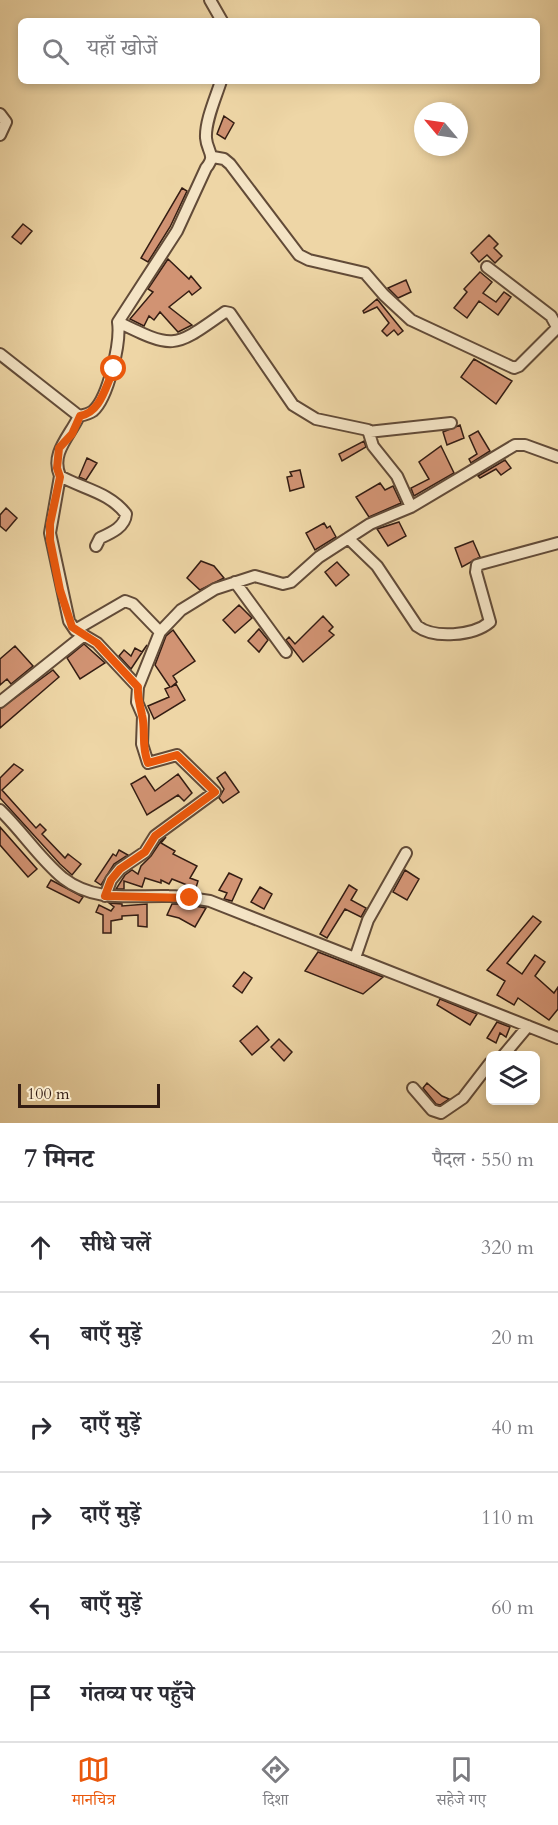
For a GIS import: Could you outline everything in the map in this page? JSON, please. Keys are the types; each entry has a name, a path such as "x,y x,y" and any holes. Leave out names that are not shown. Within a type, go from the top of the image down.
{"street":[{"path":"210,0 220,18"},
{"path":"80,416 91,413 98,405 114,369 119,334 118,322 177,231 213,157 206,136 220,84"},
{"path":"0,114 6,122 0,135"},
{"path":"213,157 224,159 230,164 299,255 365,273 398,310 432,332 514,368 519,366 557,327 551,316 487,267"},
{"path":"118,322 155,340 171,343 187,338 225,312 230,313 293,405 316,419 368,432 451,423"},
{"path":"0,354 54,399 68,406 80,416"},
{"path":"80,416 72,434 59,448 57,468 60,477 50,524 50,540 69,621 80,632 97,643 138,687"},
{"path":"368,432 373,446 397,476 411,507"},
{"path":"105,896 116,874 145,852 155,836 215,792 177,755 148,763 142,744 142,716 137,702 138,687 160,632 181,610 215,589 235,582 261,576 287,584 319,557 370,524 411,507 517,444 558,457"},
{"path":"60,477 82,488 101,492 126,514 123,522 112,533 100,538 96,546"},
{"path":"348,538 377,566 417,626 427,631 446,634 462,633 490,622 476,572 477,566 558,543"},
{"path":"235,582 286,652"},
{"path":"0,702 34,673 66,651 80,632 125,601 132,604 160,632"},
{"path":"0,810 49,866 75,886 105,896 137,898 169,896 210,901 558,1038"},
{"path":"355,958 368,920 406,853"},
{"path":"507,1051 528,1026"},
{"path":"413,1088 432,1110 441,1113 463,1098 486,1068"}],"building":[{"path":"224,116 234,123 225,139 217,134"},
{"path":"182,188 187,191 170,227 148,262 141,258"},
{"path":"23,224 32,231 21,244 12,237"},
{"path":"489,235 498,244 494,248 502,256 495,263 487,255 479,262 471,253"},
{"path":"168,259 189,279 191,276 201,288 192,295 189,291 169,307 192,325 178,332 160,312 154,320 149,316 144,326 130,319 153,292 148,289"},
{"path":"480,272 492,282 483,293 496,302 504,292 511,297 498,315 479,301 467,318 454,308 467,292 464,289"},
{"path":"406,280 411,292 398,298 388,288"},
{"path":"377,299 403,331 398,335 394,330 387,336 382,331 389,323 377,307 364,313 363,311"},
{"path":"474,359 512,381 496,404 461,377"},
{"path":"460,425 464,438 447,445 443,432"},
{"path":"478,431 490,451 471,463 469,459 477,454 469,436"},
{"path":"364,441 366,447 342,461 339,454"},
{"path":"441,446 454,473 414,496 411,488 429,479 419,462"},
{"path":"87,458 97,463 86,480 79,477"},
{"path":"505,460 511,468 501,475 496,469 480,478 478,476"},
{"path":"300,470 304,487 290,491 287,477 292,476 290,472"},
{"path":"380,483 385,490 393,486 401,503 369,517 356,497"},
{"path":"6,508 17,518 6,531 0,526 0,515"},
{"path":"399,522 406,536 388,546 377,529"},
{"path":"324,523 327,528 330,526 336,537 315,550 306,533"},
{"path":"473,541 480,557 462,567 455,548"},
{"path":"201,561 214,566 224,578 200,590 187,578"},
{"path":"337,562 349,575 336,586 325,572"},
{"path":"239,605 252,618 235,633 223,620"},
{"path":"323,616 333,627 329,631 334,635 303,662 286,640 289,637 295,644"},
{"path":"259,629 268,640 259,652 248,641"},
{"path":"173,630 195,661 173,676 177,682 171,687 176,684 185,700 154,719 148,706 169,697 165,689 170,687 155,665 166,636"},
{"path":"84,644 105,663 80,679 67,658"},
{"path":"147,645 131,669 119,656 124,650 131,656 135,648 142,652"},
{"path":"15,646 33,666 11,684 7,679 0,685 0,659"},
{"path":"53,670 59,677 0,728 0,709"},
{"path":"14,764 23,770 2,790 36,828 40,824 46,830 42,834 65,858 68,854 81,864 72,875 0,798 0,778"},
{"path":"225,772 239,792 223,803 219,798 224,789 217,778"},
{"path":"178,774 192,793 184,801 178,795 147,815 131,784 145,776 155,791"},
{"path":"0,827 37,869 28,877 0,845"},
{"path":"166,837 161,843 175,851 173,854 197,866 190,878 198,881 195,891 186,890 187,885 172,879 169,884 161,880 161,883 145,878 142,887 124,881 124,889 116,889 125,875 132,870 138,874 141,866"},
{"path":"119,850 128,855 114,864 101,885 95,881 113,854 116,856"},
{"path":"405,870 419,879 407,900 393,892"},
{"path":"229,873 242,879 232,901 224,899 227,893 219,890"},
{"path":"51,880 83,897 79,903 47,887"},
{"path":"349,885 357,890 351,900 366,908 361,917 345,909 327,938 320,934"},
{"path":"260,887 272,894 264,909 251,902"},
{"path":"109,903 122,904 122,906 147,904 147,927 138,926 138,915 122,916 122,919 111,921 111,933 103,933 103,915 96,912 99,905 111,911 114,907"},
{"path":"172,904 206,908 195,927 179,918 167,915"},
{"path":"533,916 541,922 507,963 522,974 535,955 545,962 535,976 554,993 558,987 558,1009 549,1020 518,998 514,1005 497,995 505,981 487,970"},
{"path":"318,952 383,977 363,994 305,971"},
{"path":"244,972 252,978 242,993 233,986"},
{"path":"440,999 477,1014 470,1025 437,1005"},
{"path":"497,1022 510,1027 506,1037 500,1033 496,1043 487,1038"},
{"path":"257,1026 269,1040 252,1055 240,1041"},
{"path":"279,1039 292,1052 284,1061 271,1047"},
{"path":"427,1083 449,1099 440,1105 436,1104 423,1088"}],"route":[{"path":"114,369 98,405 91,413 80,416 72,434 59,448 57,468 60,477 50,524 50,540 60,590 72,627 97,643 138,687 137,702 142,716 142,744 148,763 177,755 215,792 155,836 145,852 120,869 111,880 105,896 190,898"}]}
